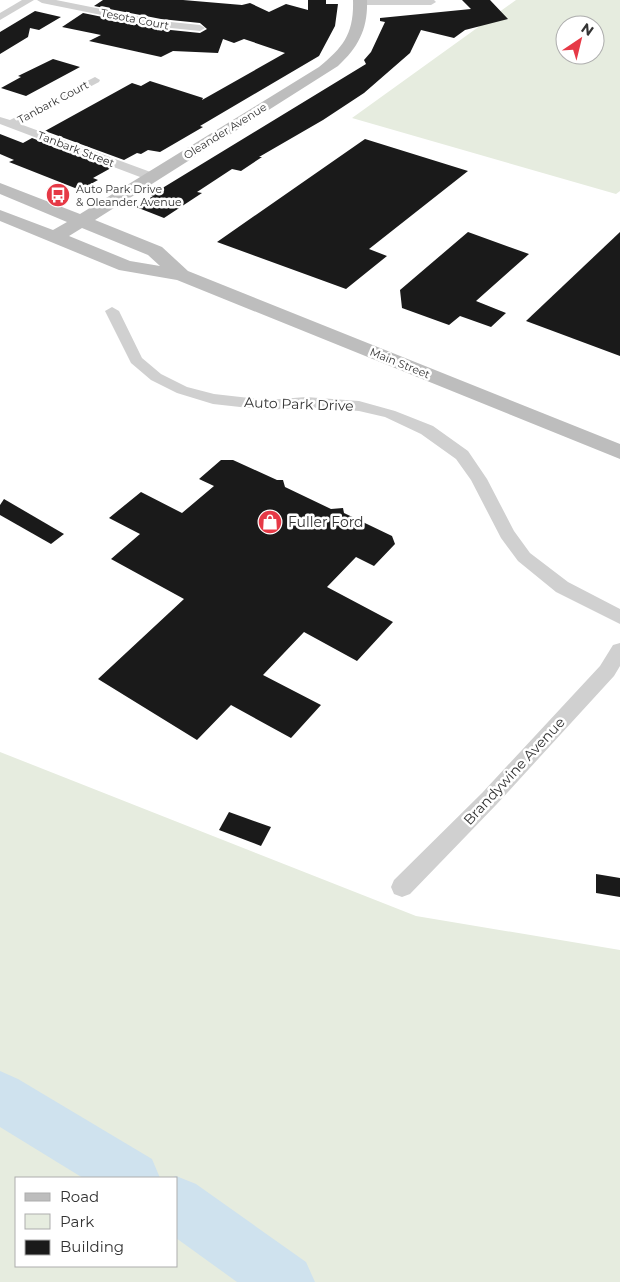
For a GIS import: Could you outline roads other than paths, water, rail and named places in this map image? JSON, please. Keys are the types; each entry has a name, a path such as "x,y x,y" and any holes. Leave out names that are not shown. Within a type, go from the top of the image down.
{"main road":[{"name":"Oleander Avenue","path":"55,237 324,70 337,60 354,39 359,29 361,1"},
{"name":"Main Street","path":"0,188 155,251 181,275"},
{"name":"Main Street","path":"0,215 126,266 181,275 620,452"}],"street":[{"path":"0,17 29,0"},
{"name":"Tesota Court","path":"42,0 160,24 200,28"},
{"path":"361,1 431,2"},
{"name":"Tanbark Court","path":"5,122 95,80"},
{"name":"Tanbark Street","path":"5,122 152,177"},
{"name":"Auto Park Drive","path":"112,310 136,360 156,376 182,390 213,399 268,405 306,402 359,406 390,414 427,430 462,455 479,479 507,534 524,557 562,587 620,617"},
{"name":"Brandywine Avenue","path":"402,886 489,800 607,670 620,650"}],"waterway":[{"path":"0,1097 131,1177"},
{"path":"178,1205 286,1282"}],"place":[{"name":"Auto Park Drive & Oleander Avenue","path":"58,195"},
{"name":"Fuller Ford","path":"270,522"}]}
